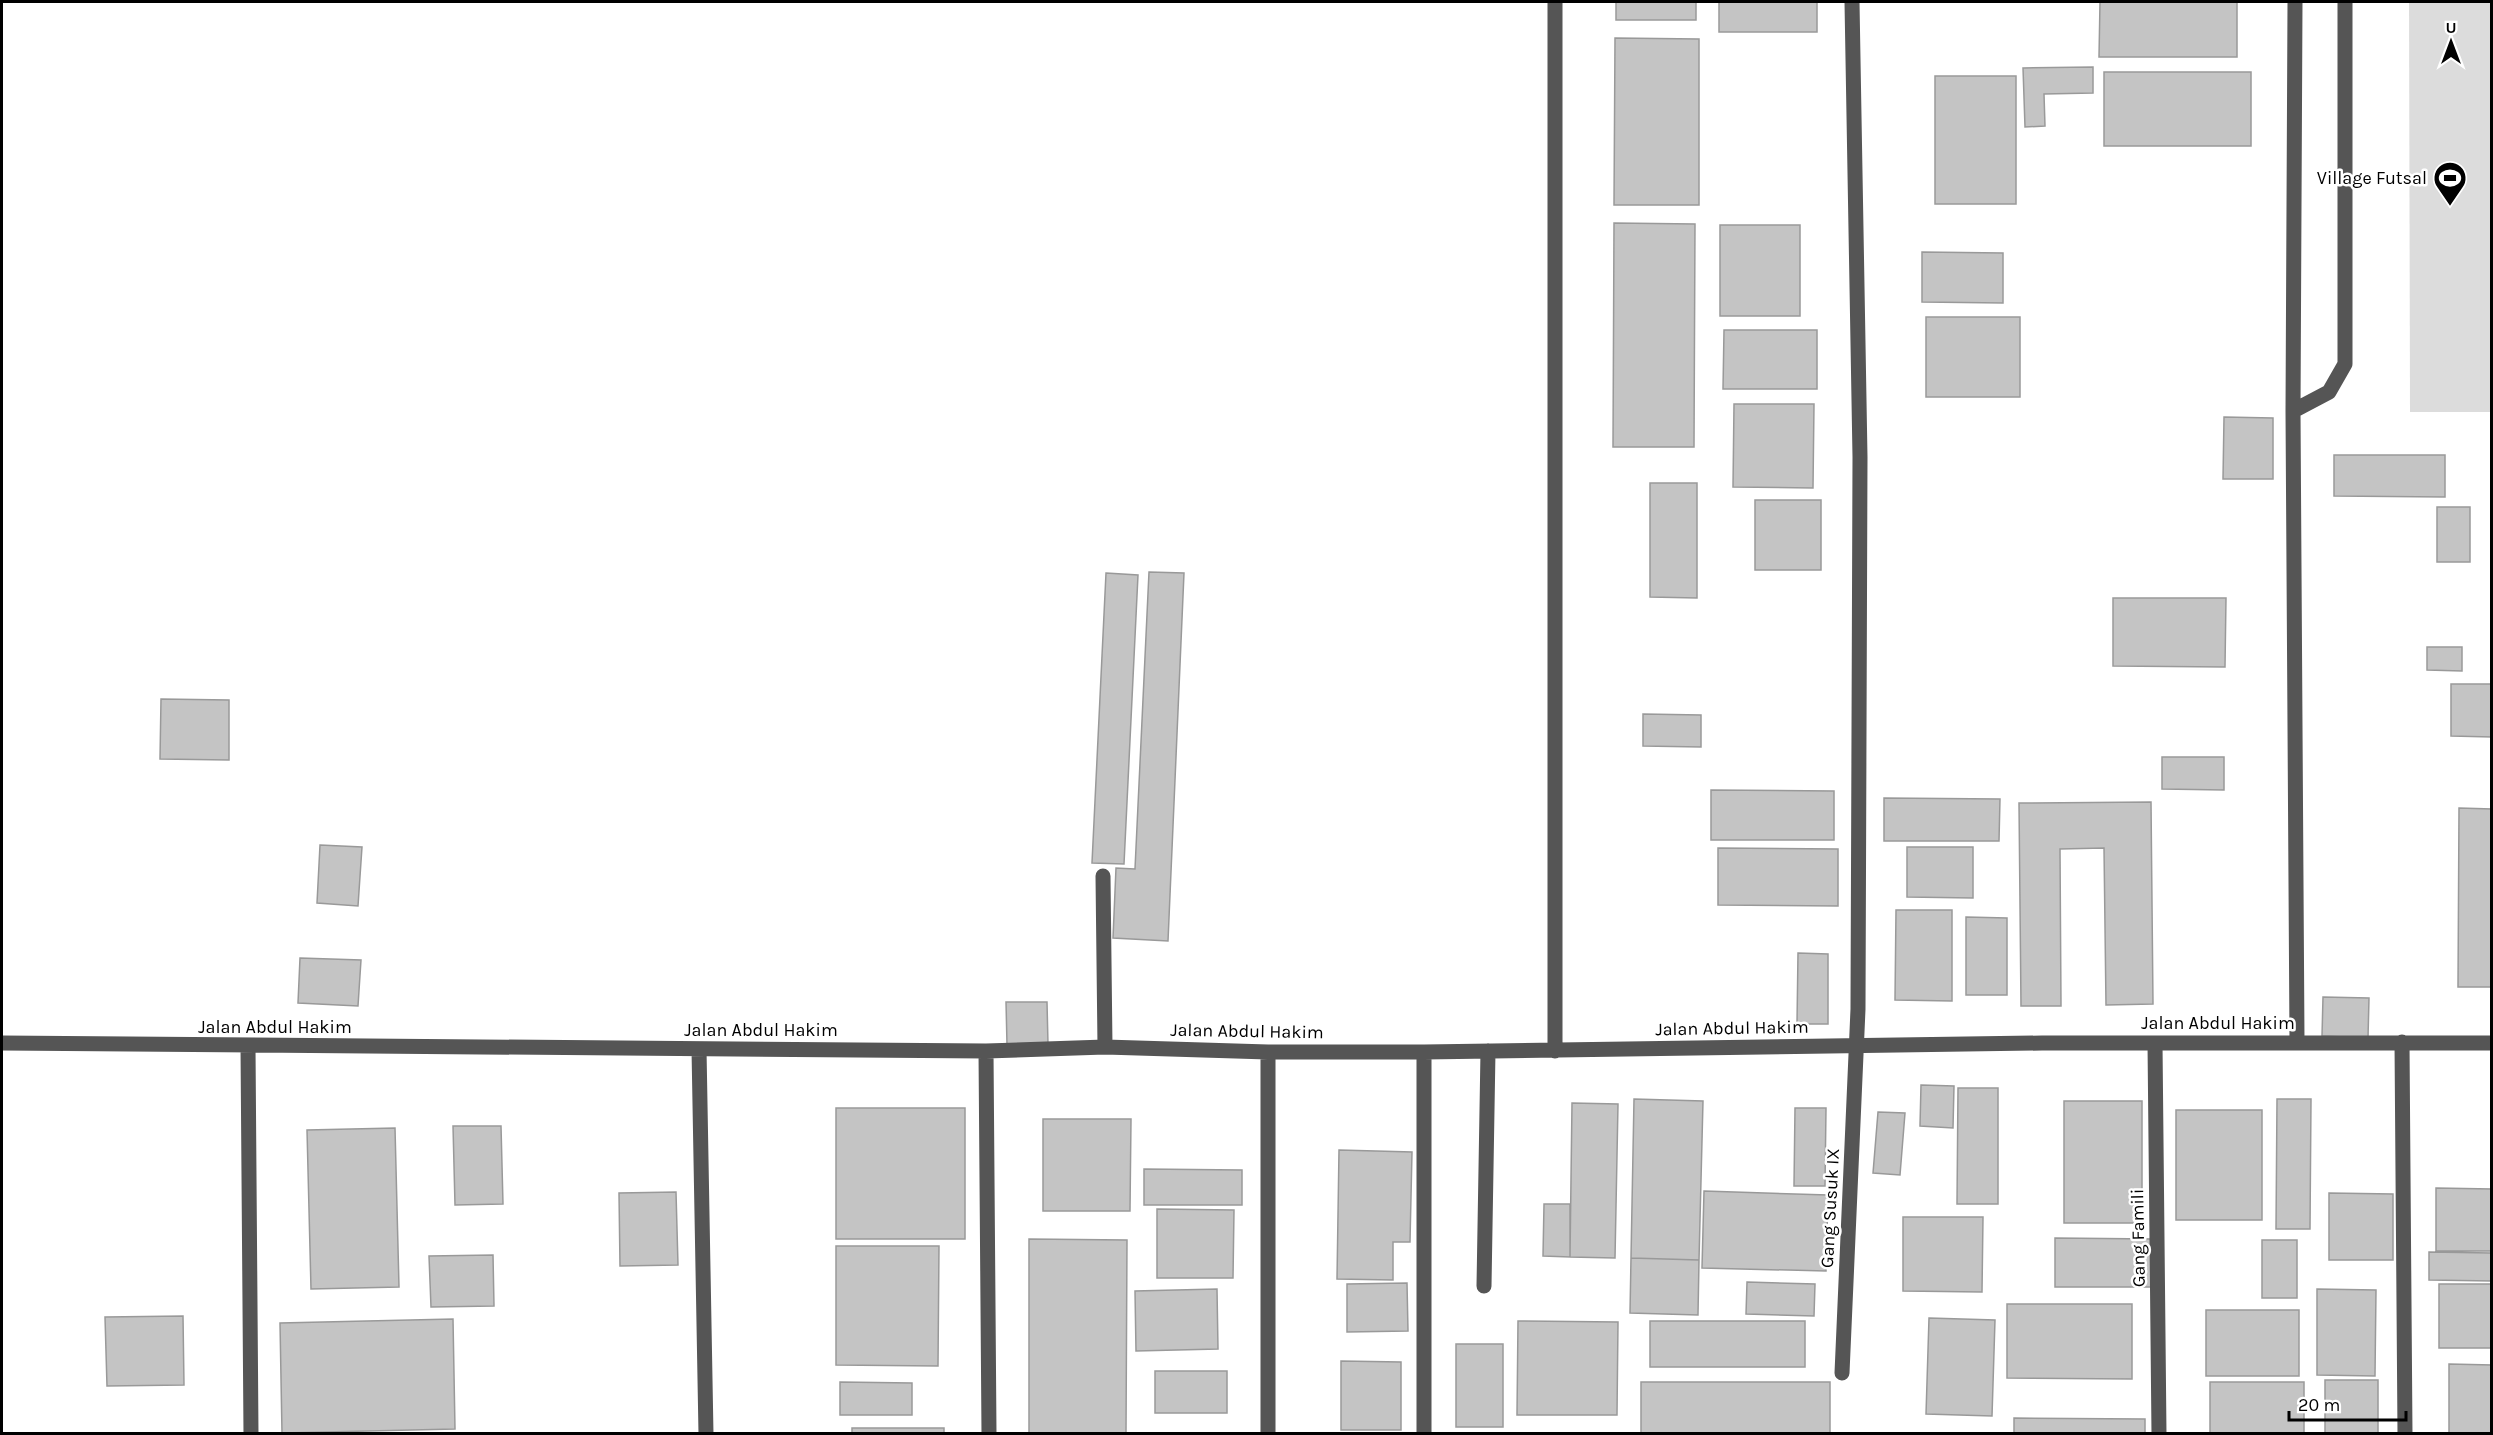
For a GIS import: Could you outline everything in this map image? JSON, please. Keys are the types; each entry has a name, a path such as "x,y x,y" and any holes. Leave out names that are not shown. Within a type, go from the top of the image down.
{"street":[{"path":"1554,1051 1555,2"},
{"name":"Gang Susuk IX","path":"1842,1372 1858,1045 1860,457 1851,2"},
{"path":"2295,2 2297,1041"},
{"path":"2294,411 2329,392 2345,364 2345,2"},
{"path":"1102,876 1105,1047"},
{"name":"Jalan Abdul Hakim","path":"2,1043 248,1047 986,1051 1105,1047 1268,1053 1424,1053 1858,1045 2297,1041 2492,1043"},
{"path":"2402,1042 2405,1434"},
{"name":"Gang Famili","path":"2155,1043 2159,1434"},
{"path":"248,1047 250,1434"},
{"path":"699,1049 706,1434"},
{"path":"986,1051 989,1434"},
{"path":"1484,1286 1488,1051"},
{"path":"1268,1053 1268,1434"},
{"path":"1424,1053 1424,1434"}],"shaded area":[{"name":"Village Futsal","path":"2409,2 2491,2 2491,412 2410,412"}],"building":[{"path":"1616,2 1696,2 1696,20 1616,20"},
{"path":"1719,2 1817,2 1817,32 1719,32"},
{"path":"2100,2 2237,2 2237,57 2099,57"},
{"path":"1615,38 1699,39 1699,205 1614,205"},
{"path":"2093,67 2093,93 2044,94 2045,126 2025,127 2023,68"},
{"path":"2104,72 2251,72 2251,146 2104,146"},
{"path":"1935,76 2016,76 2016,204 1935,204"},
{"path":"1614,223 1695,224 1694,447 1613,447"},
{"path":"1720,225 1800,225 1800,316 1720,316"},
{"path":"1922,252 2003,253 2003,303 1922,302"},
{"path":"1926,317 2020,317 2020,397 1926,397"},
{"path":"1724,330 1817,330 1817,389 1723,389"},
{"path":"1734,404 1814,404 1813,488 1733,487"},
{"path":"2224,417 2273,418 2273,479 2223,479"},
{"path":"2334,455 2445,455 2445,497 2334,496"},
{"path":"1650,483 1697,483 1697,598 1650,597"},
{"path":"1755,500 1821,500 1821,570 1755,570"},
{"path":"2437,507 2470,507 2470,562 2437,562"},
{"path":"1149,572 1184,573 1168,941 1113,938 1116,868 1135,869"},
{"path":"1106,573 1138,575 1124,864 1092,863"},
{"path":"2113,598 2226,598 2225,667 2113,666"},
{"path":"2427,647 2462,647 2462,671 2427,670"},
{"path":"2451,684 2492,684 2492,737 2451,736"},
{"path":"161,699 229,700 229,760 160,759"},
{"path":"1643,714 1701,715 1701,747 1643,746"},
{"path":"2162,757 2224,757 2224,790 2162,789"},
{"path":"1711,790 1834,791 1834,840 1711,840"},
{"path":"1884,798 2000,799 1999,841 1884,841"},
{"path":"2151,802 2153,1004 2106,1005 2104,848 2060,849 2061,1006 2021,1006 2019,803"},
{"path":"2459,808 2492,809 2492,987 2458,987"},
{"path":"320,845 362,847 358,906 317,903"},
{"path":"1907,847 1973,847 1973,898 1907,897"},
{"path":"1718,848 1838,849 1838,906 1718,905"},
{"path":"1896,910 1952,910 1952,1001 1895,1000"},
{"path":"1966,917 2007,918 2007,995 1966,995"},
{"path":"1798,953 1828,954 1828,1024 1797,1024"},
{"path":"300,958 361,960 358,1006 298,1003"},
{"path":"2323,997 2369,998 2368,1038 2322,1036"},
{"path":"1006,1002 1047,1002 1048,1044 1007,1045"},
{"path":"1921,1085 1954,1086 1953,1128 1920,1126"},
{"path":"1958,1088 1998,1088 1998,1204 1957,1204"},
{"path":"1634,1099 1703,1101 1699,1260 1631,1258"},
{"path":"2277,1099 2311,1099 2310,1229 2276,1229"},
{"path":"2064,1101 2142,1101 2142,1223 2064,1223"},
{"path":"1572,1103 1618,1104 1615,1258 1570,1257"},
{"path":"836,1108 965,1108 965,1239 836,1239"},
{"path":"1795,1108 1826,1108 1825,1186 1794,1186"},
{"path":"2176,1110 2262,1110 2262,1220 2176,1220"},
{"path":"1878,1112 1905,1113 1900,1175 1873,1173"},
{"path":"1043,1119 1131,1119 1130,1211 1043,1211"},
{"path":"453,1126 501,1126 503,1204 455,1205"},
{"path":"395,1128 399,1287 311,1289 307,1130"},
{"path":"1339,1150 1412,1152 1410,1242 1393,1242 1393,1280 1337,1279"},
{"path":"1144,1169 1242,1170 1242,1205 1144,1205"},
{"path":"2436,1188 2492,1189 2492,1251 2436,1251"},
{"path":"1704,1191 1828,1195 1826,1271 1702,1268"},
{"path":"676,1192 678,1265 620,1266 619,1193"},
{"path":"2329,1193 2393,1194 2393,1260 2329,1260"},
{"path":"1544,1204 1570,1204 1570,1257 1543,1256"},
{"path":"1157,1209 1234,1210 1233,1278 1157,1278"},
{"path":"1903,1217 1983,1217 1982,1292 1903,1291"},
{"path":"2055,1238 2153,1239 2153,1287 2055,1287"},
{"path":"1029,1239 1127,1240 1126,1434 1029,1434"},
{"path":"2262,1240 2297,1240 2297,1298 2262,1298"},
{"path":"836,1246 939,1246 938,1366 836,1365"},
{"path":"2429,1252 2492,1253 2492,1281 2429,1280"},
{"path":"493,1255 494,1306 431,1307 429,1256"},
{"path":"1631,1258 1699,1260 1698,1315 1630,1313"},
{"path":"1747,1282 1815,1284 1814,1316 1746,1314"},
{"path":"1407,1283 1408,1331 1347,1332 1347,1284"},
{"path":"2439,1284 2492,1284 2492,1348 2439,1348"},
{"path":"1217,1289 1218,1349 1136,1351 1135,1291"},
{"path":"2317,1289 2376,1290 2375,1376 2317,1375"},
{"path":"2007,1304 2132,1304 2132,1379 2007,1378"},
{"path":"2206,1310 2299,1310 2299,1376 2206,1376"},
{"path":"183,1316 184,1385 107,1386 105,1317"},
{"path":"1929,1318 1995,1320 1992,1416 1926,1414"},
{"path":"453,1319 455,1429 282,1433 280,1323"},
{"path":"1518,1321 1618,1322 1617,1415 1517,1415"},
{"path":"1650,1321 1805,1321 1805,1367 1650,1367"},
{"path":"1456,1344 1503,1344 1503,1427 1456,1427"},
{"path":"1341,1361 1401,1362 1401,1430 1341,1430"},
{"path":"2449,1364 2492,1365 2492,1434 2449,1434"},
{"path":"1155,1371 1227,1371 1227,1413 1155,1413"},
{"path":"2325,1380 2378,1380 2378,1434 2325,1434"},
{"path":"840,1382 912,1383 912,1415 840,1415"},
{"path":"1641,1382 1830,1382 1830,1434 1641,1434"},
{"path":"2210,1382 2304,1382 2304,1434 2210,1434"},
{"path":"2014,1418 2145,1419 2145,1434 2014,1434"},
{"path":"852,1428 944,1428 944,1434 852,1434"}],"place":[{"name":"Village Futsal","path":"2450,207"}]}
